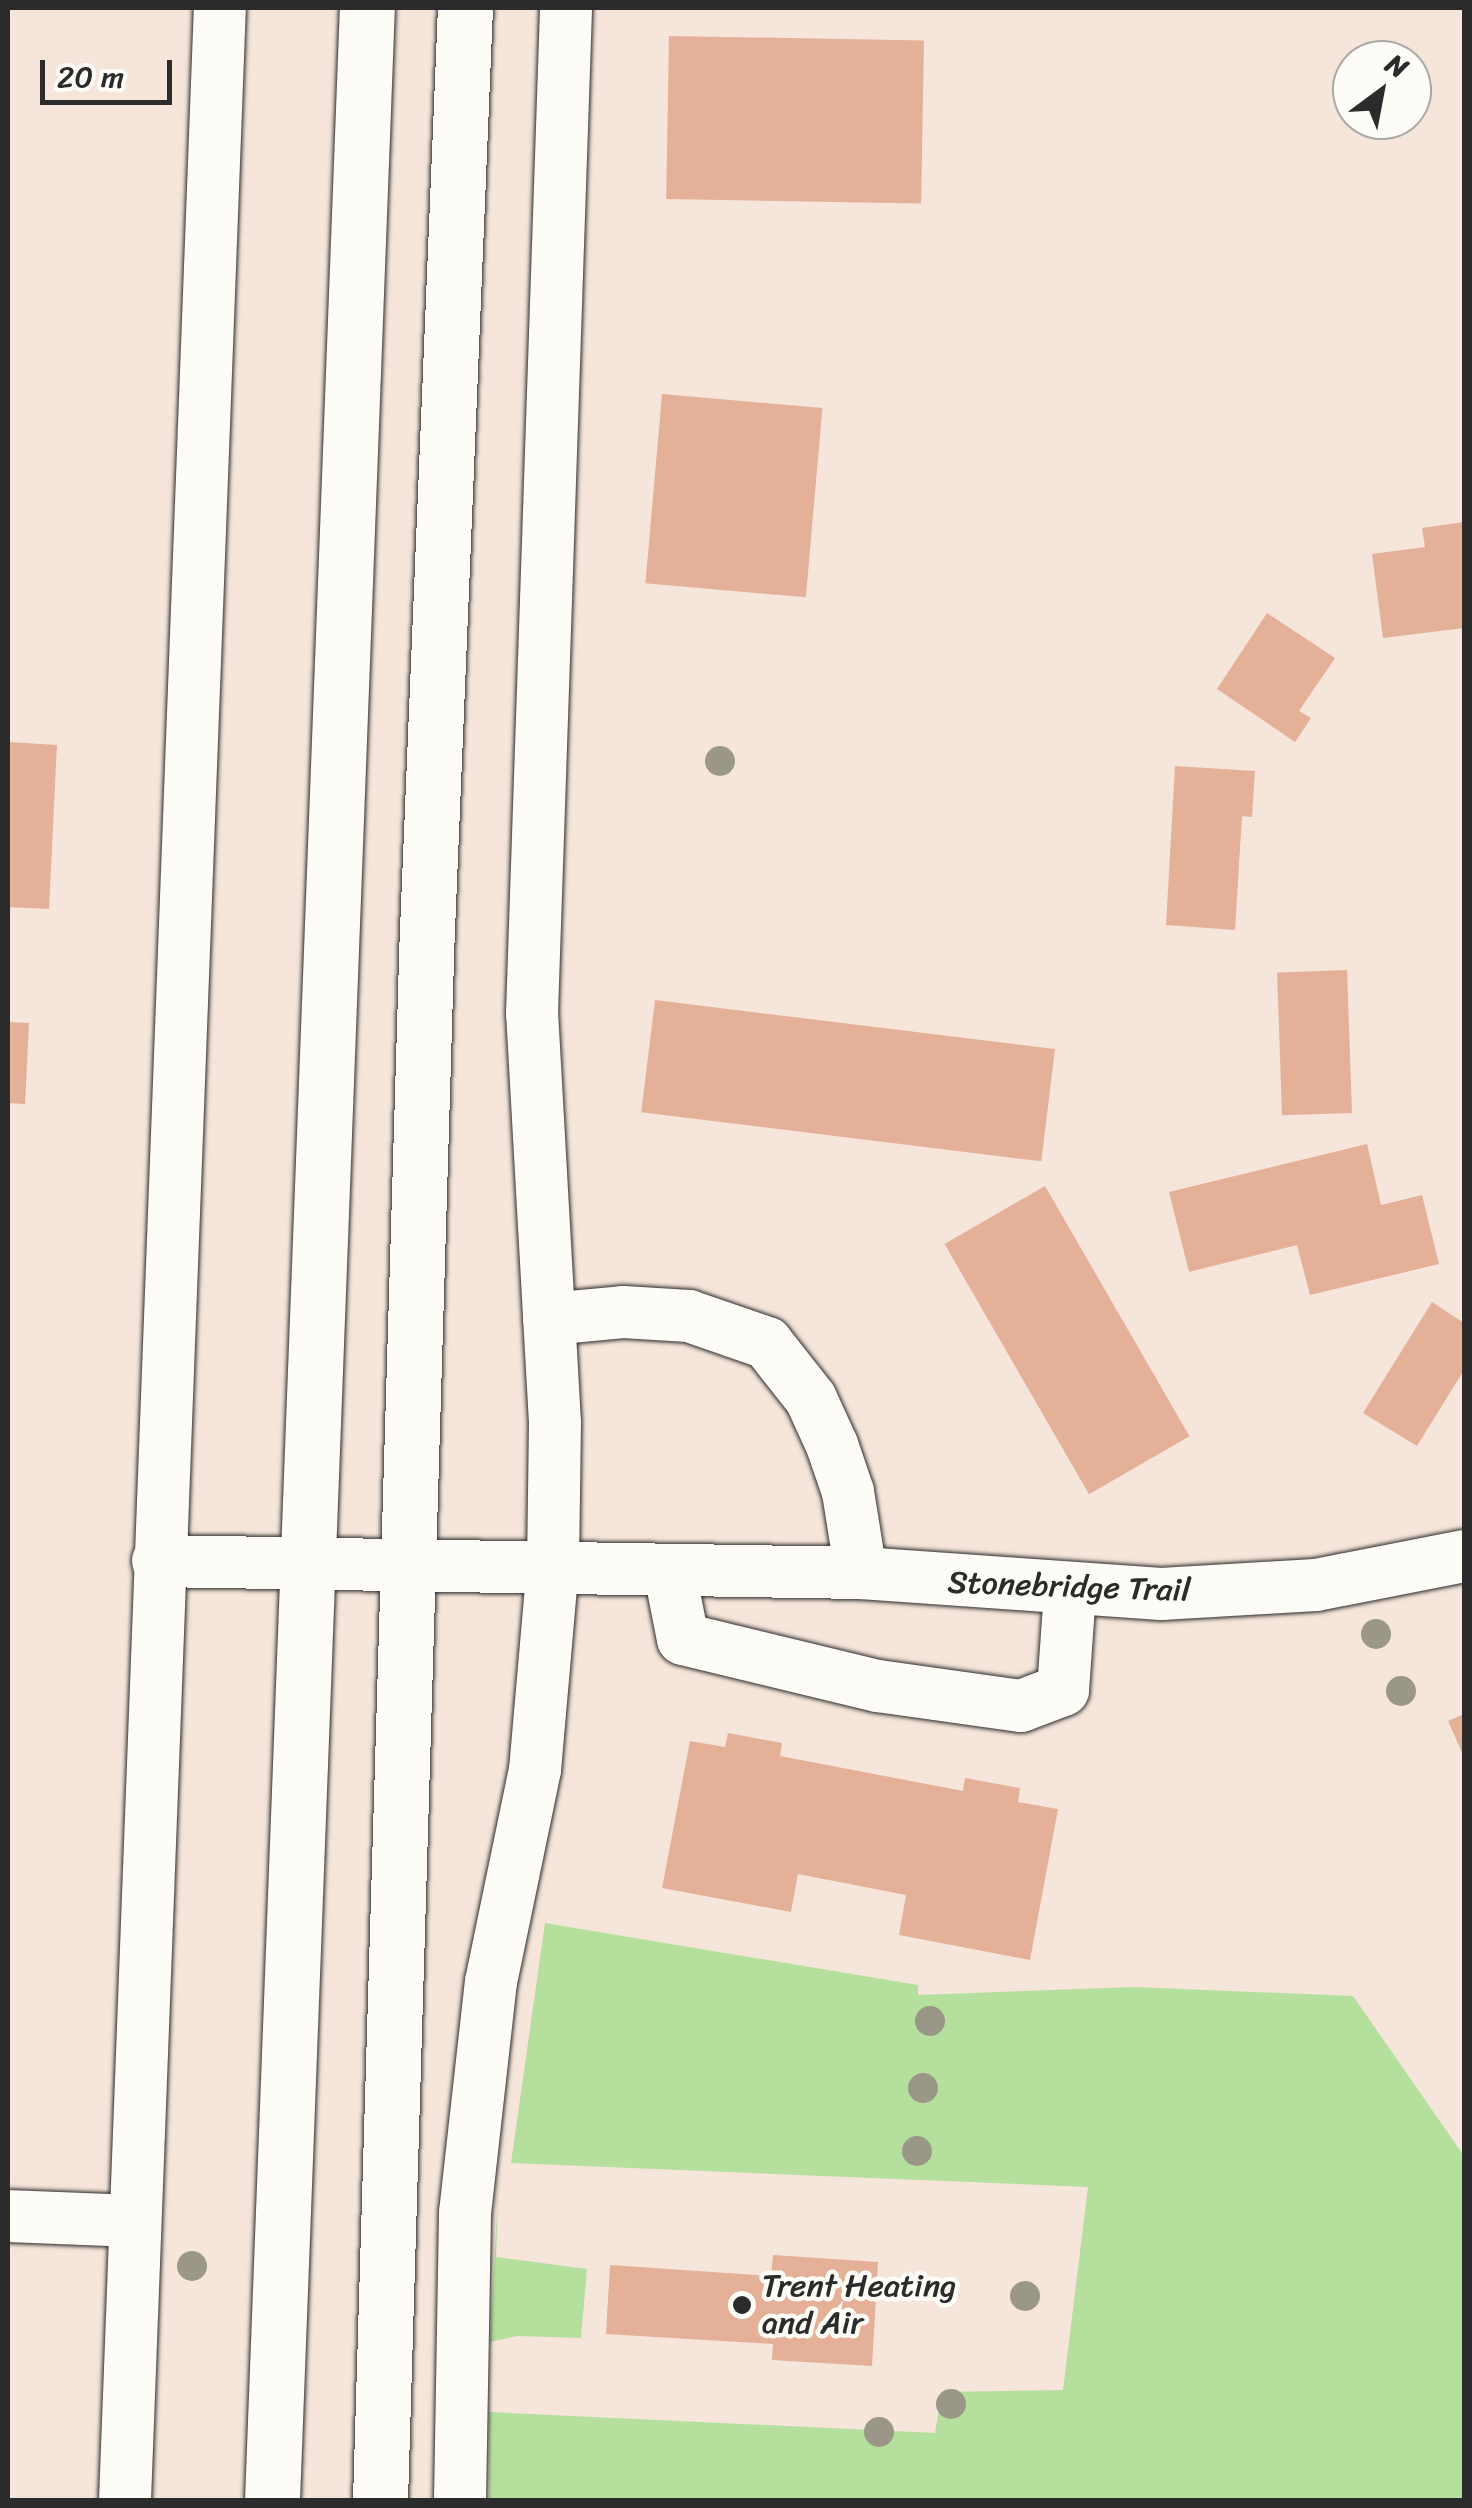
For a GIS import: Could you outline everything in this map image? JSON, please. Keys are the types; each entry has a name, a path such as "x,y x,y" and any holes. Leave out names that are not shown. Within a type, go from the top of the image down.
{"main road":[{"path":"272,2500 367,8"},
{"path":"380,2500 408,1564 464,8"}],"street":[{"path":"124,2500 220,8"},
{"path":"460,2500 465,2213 491,1982 535,1770 553,1565 549,1319 532,1013 566,8"},
{"path":"549,1319 624,1312 689,1316 767,1343 811,1399 832,1445 848,1492 860,1573"},
{"name":"Stonebridge Trail","path":"158,1561 553,1565 670,1573 860,1573 1070,1592 1239,1592 1464,1556"},
{"path":"670,1573 683,1639 878,1686 1021,1706 1064,1690 1070,1592"},
{"path":"8,2216 134,2221"}],"green space":[{"path":"545,1923 918,1985 918,1995 1134,1987 1353,1996 1464,2156 1464,2500 489,2500 489,2412 935,2433 942,2392 1063,2390 1088,2187 511,2163"},
{"path":"499,2176 496,2257 587,2269 581,2338 517,2336 490,2342"}],"building":[{"path":"669,36 924,40 921,203 666,199"},
{"path":"662,394 822,408 806,597 645,583"},
{"path":"1464,522 1464,628 1383,638 1372,554 1425,547 1422,528"},
{"path":"1267,613 1335,658 1299,711 1311,718 1295,742 1217,689"},
{"path":"8,742 57,745 49,909 8,907"},
{"path":"1175,766 1255,771 1252,817 1242,816 1235,930 1166,925"},
{"path":"1347,970 1352,1113 1282,1115 1277,972"},
{"path":"655,1000 1055,1049 1041,1161 641,1112"},
{"path":"8,1022 29,1023 25,1104 8,1103"},
{"path":"1367,1144 1381,1205 1422,1195 1439,1264 1310,1295 1297,1245 1189,1272 1169,1192"},
{"path":"1045,1186 1190,1436 1089,1494 945,1244"},
{"path":"1432,1302 1464,1323 1464,1370 1417,1446 1363,1413"},
{"path":"1464,1714 1464,1757 1448,1721"},
{"path":"728,1733 782,1743 780,1756 963,1791 965,1778 1020,1788 1018,1802 1058,1809 1030,1960 899,1935 906,1895 798,1874 791,1912 662,1888 690,1741 725,1747"},
{"name":"Trent Heating and Air","path":"773,2255 878,2262 872,2366 772,2360 773,2344 606,2334 610,2265 771,2276"}],"place":[{"name":"Trent Heating and Air","path":"742,2305"}]}
